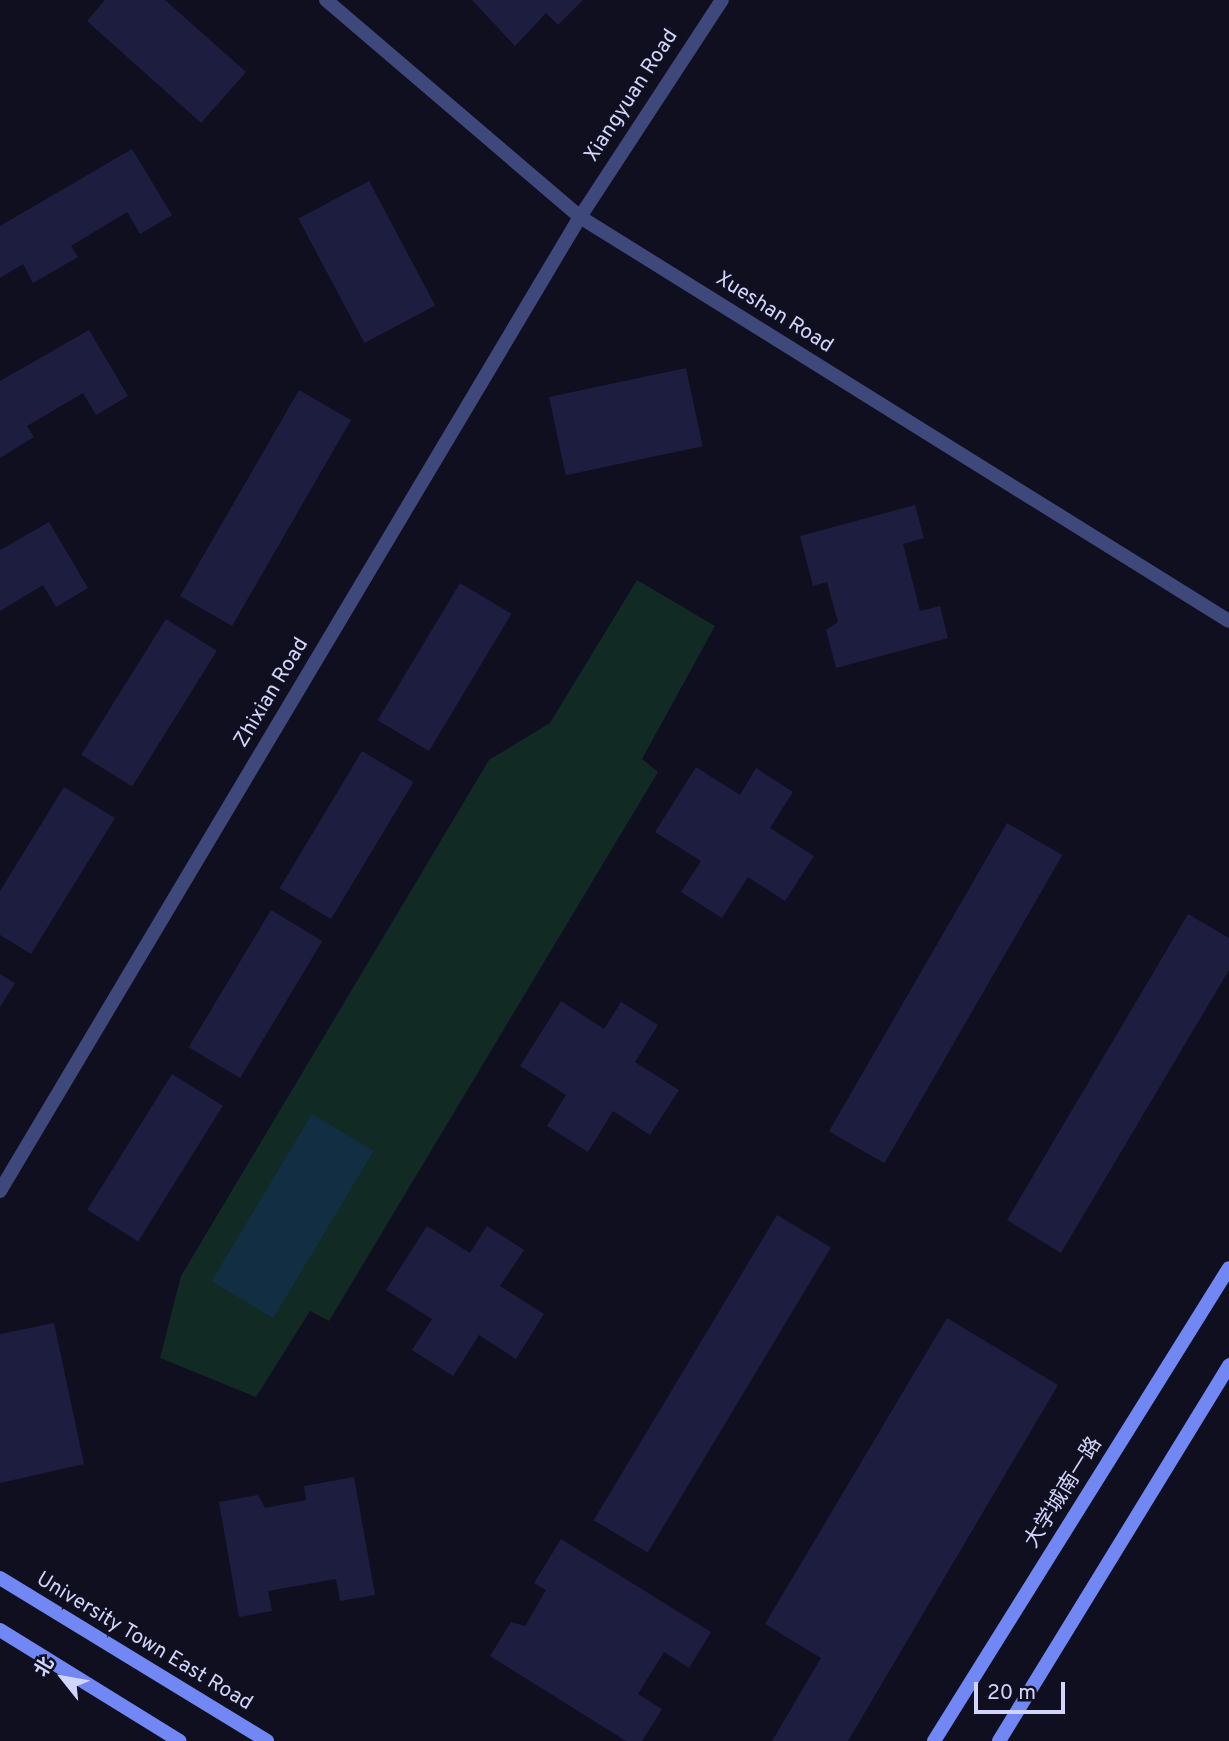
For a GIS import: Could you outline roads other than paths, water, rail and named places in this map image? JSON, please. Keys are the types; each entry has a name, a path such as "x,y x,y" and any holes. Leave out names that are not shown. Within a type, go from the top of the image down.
{"main road":[{"name":"大学城南一路","path":"934,1741 1229,1268"},
{"path":"999,1741 1229,1365"},
{"name":"University Town East Road","path":"0,1578 267,1741"},
{"path":"0,1630 180,1741"}],"street":[{"name":"Xueshan Road","path":"326,0 580,217 1229,621"},
{"name":"Xiangyuan Road","path":"580,217 722,0"},
{"name":"Zhixian Road","path":"0,1191 580,217"}],"water":[{"path":"312,1114 374,1151 273,1318 212,1281"}]}
